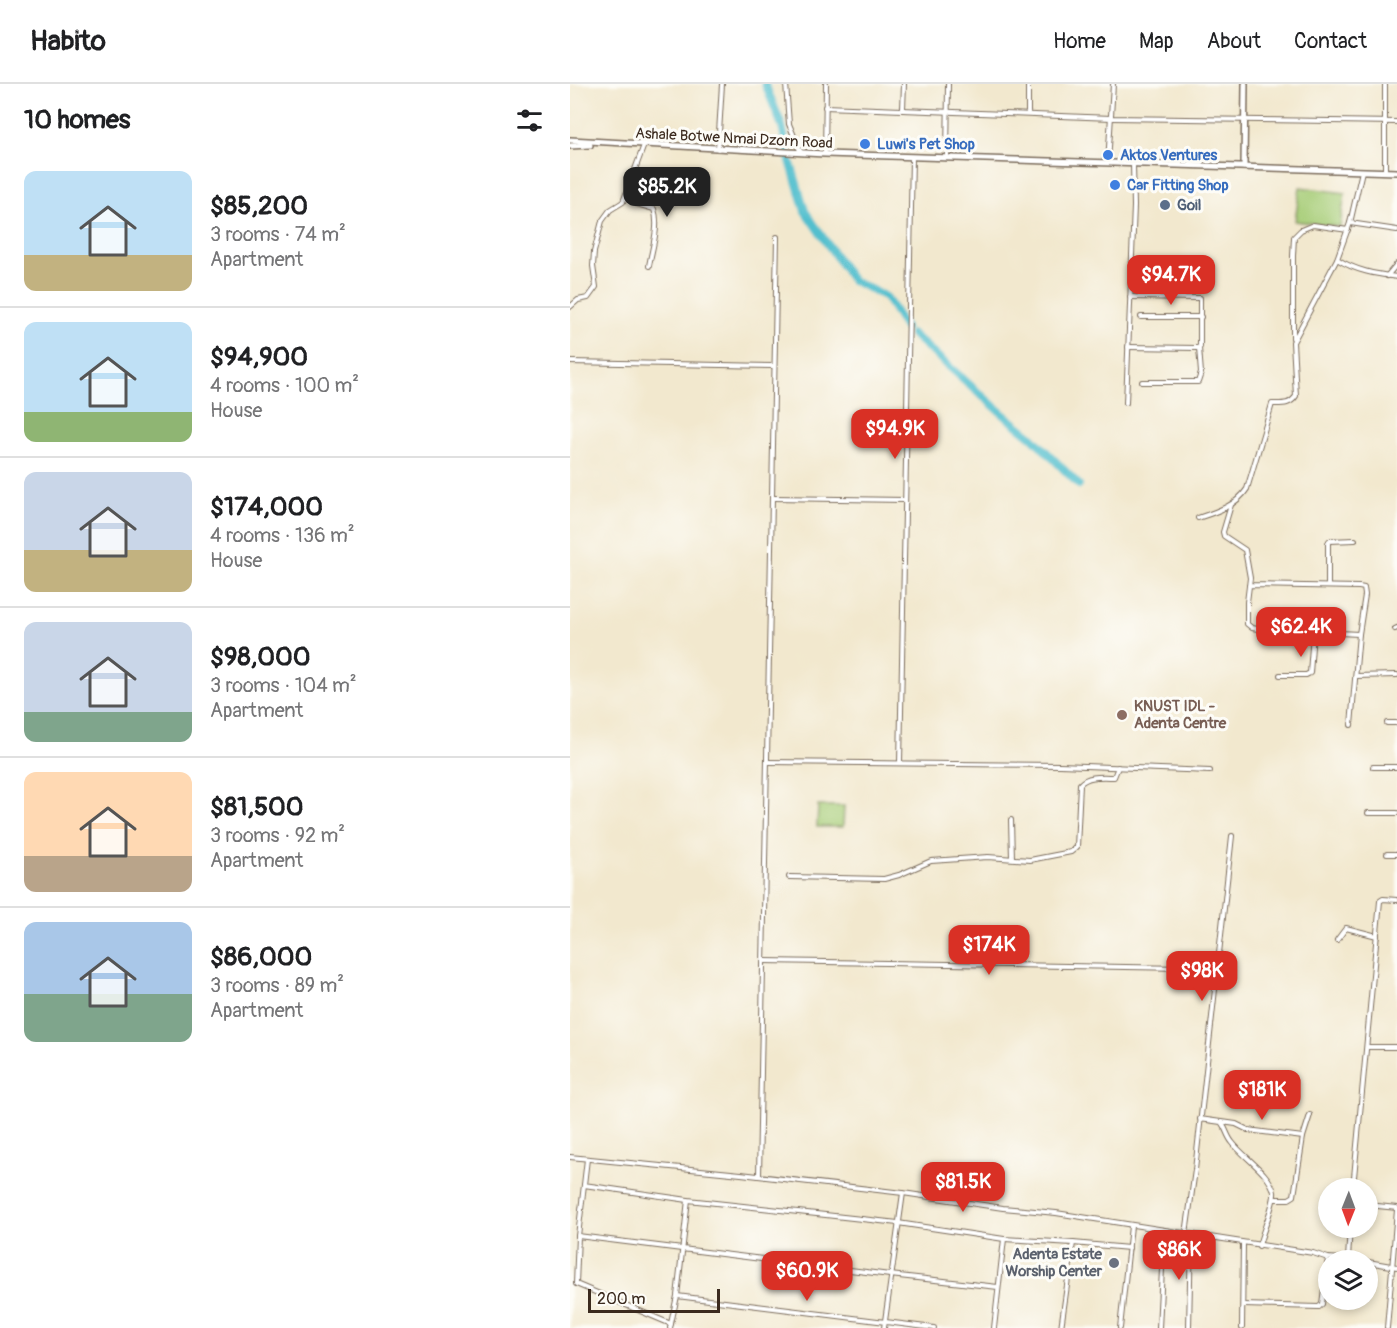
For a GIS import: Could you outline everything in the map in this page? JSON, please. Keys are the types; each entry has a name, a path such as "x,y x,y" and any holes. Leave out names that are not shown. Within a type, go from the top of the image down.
{"main road":[{"path":"1244,167 1245,84"},
{"name":"Ashale Botwe Nmai Dzorn Road","path":"570,140 610,144 825,154 1397,172"},
{"name":"Ashale Botwe Nmai Dzorn Road","path":"570,146 610,144"}],"street":[{"path":"718,149 722,84"},
{"path":"786,84 789,124 801,153"},
{"path":"825,154 826,84"},
{"path":"903,109 904,84"},
{"path":"947,158 948,84"},
{"path":"1028,84 1028,113"},
{"path":"1108,163 1113,84"},
{"path":"1385,84 1385,172"},
{"path":"825,107 1112,118 1397,122"},
{"path":"570,307 578,300 588,298 594,292 596,285 593,266 594,252 602,221 606,214 619,206 626,197 632,174 644,145"},
{"path":"900,763 912,157"},
{"path":"1126,403 1134,206 1133,164"},
{"path":"1293,342 1337,259 1350,223 1362,171"},
{"path":"626,197 637,204 654,209 656,228 649,266"},
{"path":"1350,223 1397,230"},
{"path":"1198,518 1241,498 1247,489 1272,404 1287,404 1296,396 1293,342 1294,237 1301,230 1313,225 1348,230"},
{"path":"759,1176 777,237"},
{"path":"1337,259 1367,273 1397,277"},
{"path":"1387,276 1397,264"},
{"path":"1130,297 1200,298 1201,373 1198,382 1142,382"},
{"path":"1141,317 1201,317"},
{"path":"1128,347 1199,348"},
{"path":"570,362 773,366"},
{"path":"772,498 905,500"},
{"path":"1231,504 1223,532 1224,536 1245,550 1250,578 1247,624 1252,628 1359,634"},
{"path":"1328,586 1329,541 1355,540"},
{"path":"1249,585 1364,588 1364,609 1359,634 1351,725"},
{"path":"1280,675 1310,673 1313,633"},
{"path":"1356,676 1397,675"},
{"path":"1387,723 1397,723"},
{"path":"768,762 1118,767 1210,771"},
{"path":"789,877 884,879 899,876 931,861 980,857 1030,860 1071,852 1077,848 1082,780 1114,777 1118,767"},
{"path":"1373,767 1397,767"},
{"path":"1368,813 1397,813"},
{"path":"1011,820 1012,858"},
{"path":"1186,1234 1232,836"},
{"path":"1387,854 1397,854"},
{"path":"1354,1178 1381,900 1397,900"},
{"path":"1337,940 1346,928 1377,936"},
{"path":"764,961 1172,968 1216,972"},
{"path":"1367,1047 1397,1047"},
{"path":"1274,1199 1289,1199 1294,1196 1303,1137 1310,1115"},
{"path":"1200,1119 1236,1124 1248,1130 1303,1137"},
{"path":"1221,1122 1232,1142 1266,1177 1274,1191 1274,1199 1262,1230 1259,1246"},
{"path":"570,1157 903,1193 1003,1208 1056,1213 1318,1255"},
{"path":"587,1159 578,1236 576,1284 670,1326 678,1296 688,1200"},
{"path":"584,1185 688,1200 898,1223 1004,1239 1130,1248"},
{"path":"884,1326 903,1193"},
{"path":"1378,1206 1397,1209 1394,1267 1387,1328"},
{"path":"1120,1328 1131,1226"},
{"path":"1160,1328 1164,1230"},
{"path":"1189,1328 1191,1235"},
{"path":"578,1236 998,1287"},
{"path":"994,1328 1004,1239"},
{"path":"1061,1328 1072,1243"},
{"path":"1242,1328 1243,1243"},
{"path":"1378,1264 1394,1267"},
{"path":"678,1296 884,1326 934,1328"},
{"path":"1243,1305 1318,1307"}],"green space":[{"path":"1300,187 1345,193 1340,227 1295,221"},
{"path":"818,806 844,806 843,827 817,827"}],"waterway":[{"path":"765,84 782,126 787,149"},
{"path":"789,157 805,211 852,280 886,297 905,328"},
{"path":"912,334 1032,437 1079,485"}],"place":[{"name":"Luwi's Pet Shop","path":"865,144"},
{"name":"Aktos Ventures","path":"1108,155"},
{"name":"Car Fitting Shop","path":"1115,185"},
{"name":"Goil","path":"1165,205"},
{"name":"KNUST IDL - Adenta Centre","path":"1122,715"},
{"name":"Adenta Estate Worship Center","path":"1114,1263"}]}
